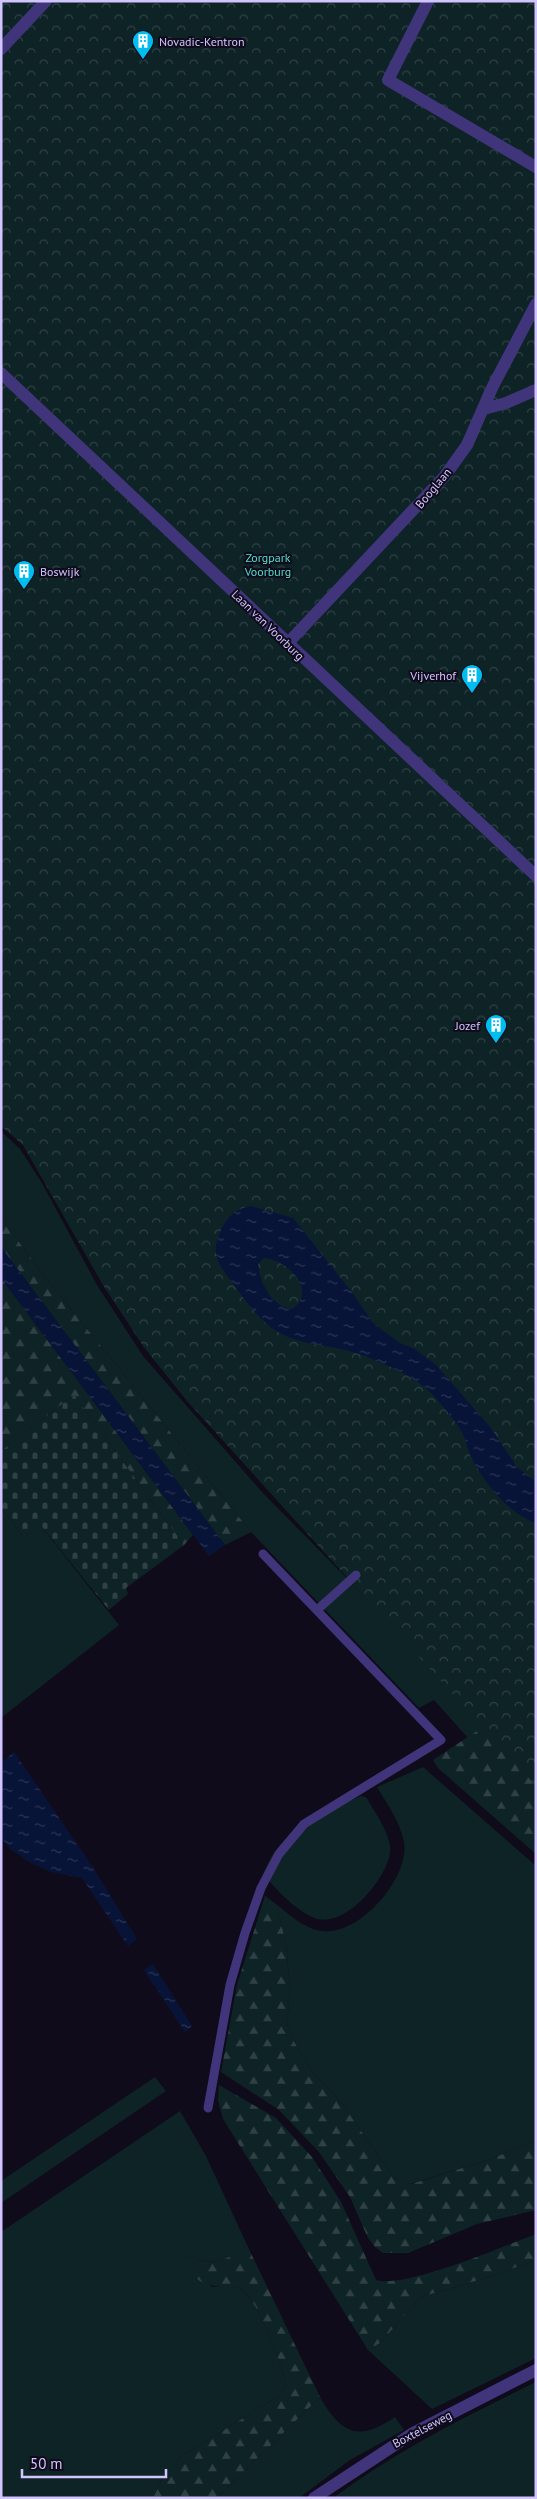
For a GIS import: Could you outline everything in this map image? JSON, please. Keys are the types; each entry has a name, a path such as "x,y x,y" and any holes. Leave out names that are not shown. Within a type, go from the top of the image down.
{"street":[{"path":"1,49 46,1"},
{"path":"428,1 388,80 536,167"},
{"name":"Booglaan","path":"288,643 444,477 467,445 536,304"},
{"name":"Laan van Voorburg","path":"1,373 536,876"},
{"path":"484,408 506,404 536,390"},
{"name":"Boxtelseweg","path":"314,2498 413,2433 536,2370"}],"lane":[{"path":"208,2108 230,1985 258,1897 279,1854 304,1824 440,1740 262,1554"},
{"path":"317,1610 356,1575"}],"green space":[{"name":"Zorgpark Voorburg","path":"1,1 536,1 536,1786 187,1401 143,1346 103,1285 23,1145 1,1126"},
{"path":"1,1131 20,1149 42,1183 97,1285 143,1356 262,1492 489,1723 468,1738 434,1700 419,1708 251,1532 49,1282 1,1218"},
{"path":"1,1218 49,1282 251,1532 225,1545 1,1247"},
{"path":"1,1278 193,1535 184,1545 74,1395 1,1451"},
{"path":"74,1395 184,1545 126,1588 128,1594 109,1610 42,1527 24,1537 1,1508 1,1451"},
{"path":"1,1508 24,1537 41,1526 119,1625 1,1718"},
{"path":"489,1723 536,1767 536,1854 438,1768 433,1760"},
{"path":"423,1767 536,1866 536,2140 491,2159 410,2184 394,2178 343,2105 312,2071 293,2040 287,2024 290,1989 286,1943 276,1904 303,1924 321,1931 336,1930 351,1925 366,1915 390,1888 399,1872 404,1856 404,1842 400,1828 377,1787"},
{"path":"361,1796 366,1797 389,1839 390,1853 387,1864 372,1889 349,1910 337,1917 324,1920 312,1917 279,1892 263,1874 274,1853 293,1832 326,1812"},
{"path":"265,1896 276,1904 286,1943 290,1989 287,2024 293,2040 312,2071 343,2105 394,2178 411,2184 491,2159 536,2140 536,2210 477,2224 408,2253 383,2253 368,2238 350,2197 319,2152 279,2110 221,2072 237,1985"},
{"path":"155,2077 166,2091 1,2203 1,2181"},
{"path":"219,2085 276,2118 312,2157 341,2202 376,2280 390,2281 430,2273 536,2234 536,2260 489,2277 421,2297 380,2343 368,2350 223,2119 218,2100"},
{"path":"180,2111 206,2156 247,2245 232,2256 219,2261 205,2261 187,2256 212,2287 235,2287 249,2296 268,2333 286,2383 279,2396 182,2456 164,2475 153,2498 1,2498 1,2232"},
{"path":"247,2245 320,2397 217,2498 153,2498 164,2475 182,2456 279,2396 286,2383 268,2332 248,2295 237,2287 215,2286 203,2283 190,2271 182,2258 187,2256 205,2261 218,2261 231,2256"},
{"path":"536,2260 536,2358 432,2409 368,2350 380,2343 421,2297 489,2277"},
{"path":"536,2382 536,2498 333,2498 406,2450 458,2421"},
{"path":"320,2397 336,2419 343,2426 352,2430 371,2430 395,2417 404,2430 350,2460 299,2498 217,2498"}],"water":[{"path":"251,1206 293,1218 351,1291 374,1324 400,1343 415,1349 437,1366 491,1428 517,1467 536,1482 536,1523 506,1505 490,1487 471,1457 460,1428 423,1386 400,1371 373,1359 336,1348 292,1339 278,1332 258,1316 224,1272 216,1256 216,1244 223,1226 230,1216 245,1207","holes":["264,1258 273,1260 290,1270 301,1285 302,1294 299,1302 292,1309 278,1303 268,1292 261,1279 258,1264"]},
{"path":"1,1247 225,1545 209,1556 1,1278"},
{"path":"14,1752 94,1869 137,1939 128,1946 82,1878 51,1872 31,1863 10,1849 1,1838 1,1763"},
{"path":"153,1964 192,2026 185,2032 144,1970"}],"place":[{"name":"Novadic-Kentron","path":"143,60"},
{"name":"Boswijk","path":"24,590"},
{"name":"Vijverhof","path":"472,694"},
{"name":"Jozef","path":"496,1044"}]}
